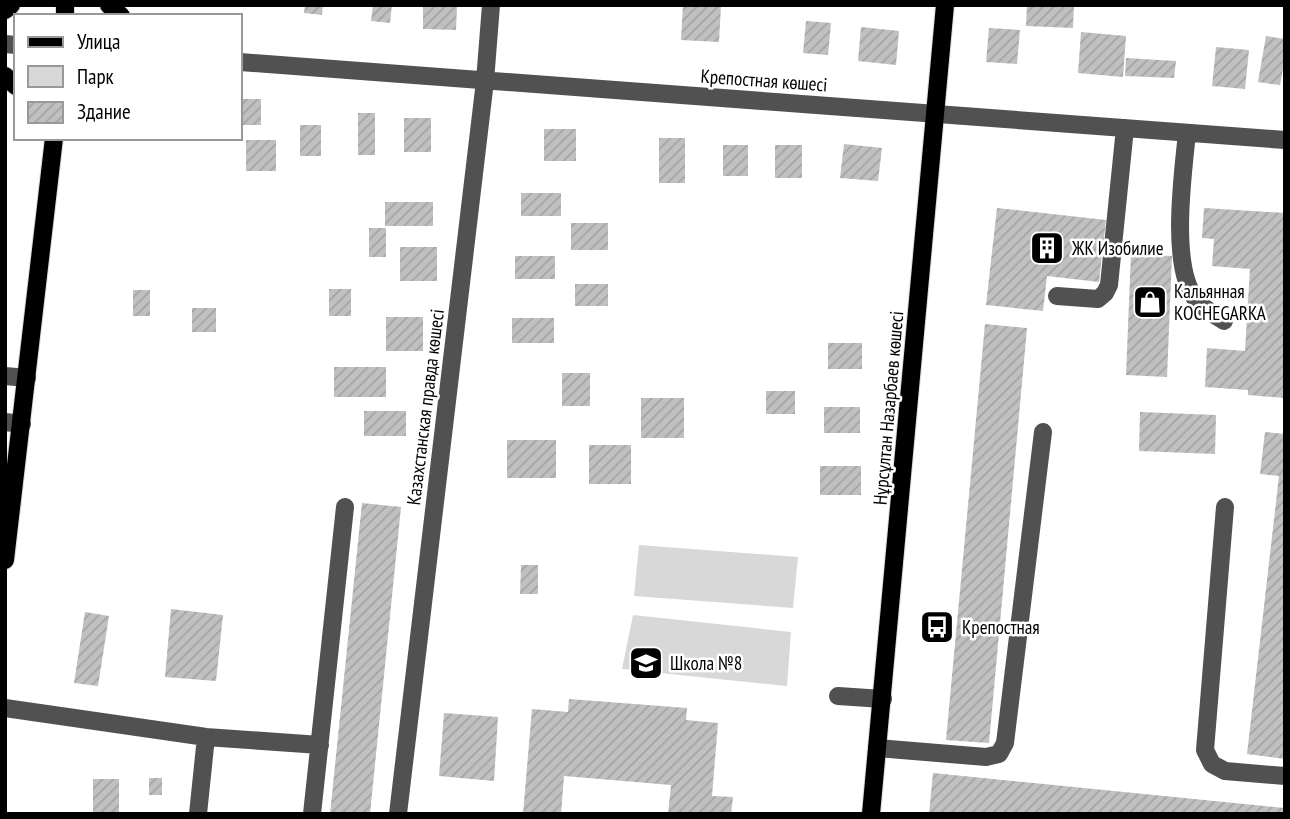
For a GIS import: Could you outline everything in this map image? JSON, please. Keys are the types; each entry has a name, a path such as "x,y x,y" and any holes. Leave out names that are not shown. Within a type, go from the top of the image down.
{"main road":[{"path":"5,10 11,5"},
{"name":"Нұрсұлтан Назарбаев көшесі","path":"871,814 945,5"},
{"path":"43,140 50,167"},
{"path":"5,560 14,423 27,378 54,140"},
{"path":"50,167 60,140"}],"street":[{"name":"Казахстанская правда көшесі","path":"398,814 485,81 491,5"},
{"name":"Крепостная көшесі","path":"242,62 1285,140"},
{"path":"1057,296 1098,299 1109,285 1125,128"},
{"path":"1187,133 1181,220 1185,273 1194,298 1206,310 1224,321"},
{"path":"5,376 27,378"},
{"path":"877,748 986,757 999,754 1005,743 1043,432"},
{"path":"312,814 345,507"},
{"path":"1225,507 1205,750 1212,764 1225,771 1285,776"},
{"path":"838,696 883,699"},
{"path":"5,708 206,737 320,745"},
{"path":"198,814 206,737"}],"green space":[{"path":"639,545 798,557 793,608 634,596"},
{"path":"633,615 791,632 787,686 622,669"}],"building":[{"path":"305,5 323,5 322,15 304,13"},
{"path":"373,5 392,5 390,23 371,21"},
{"path":"683,5 721,5 719,42 681,40"},
{"path":"1027,5 1074,5 1073,28 1026,26"},
{"path":"423,6 457,6 456,30 423,29"},
{"path":"806,21 831,23 828,55 803,53"},
{"path":"861,27 899,31 896,65 858,61"},
{"path":"989,28 1020,30 1017,64 986,62"},
{"path":"1081,32 1126,36 1123,77 1078,73"},
{"path":"1266,36 1285,39 1280,85 1258,82"},
{"path":"1216,47 1249,50 1245,89 1212,86"},
{"path":"1126,58 1176,61 1174,78 1125,76"},
{"path":"243,99 261,99 261,125 243,125"},
{"path":"358,113 375,113 375,155 358,155"},
{"path":"404,118 431,118 431,152 404,152"},
{"path":"300,125 321,125 321,156 300,156"},
{"path":"544,129 576,129 576,161 544,161"},
{"path":"659,138 685,138 685,183 659,183"},
{"path":"246,140 276,140 276,171 246,171"},
{"path":"844,144 882,148 878,181 840,178"},
{"path":"723,145 748,145 748,176 723,176"},
{"path":"775,145 802,145 802,178 775,178"},
{"path":"521,193 561,193 561,216 521,216"},
{"path":"385,202 433,202 433,226 385,226"},
{"name":"ЖК Изобилие","path":"997,208 1106,220 1099,282 1047,276 1043,311 986,305"},
{"path":"1204,208 1285,213 1285,398 1248,395 1248,390 1205,387 1207,348 1245,351 1250,269 1212,266 1214,239 1202,238"},
{"path":"571,223 608,223 608,250 571,250"},
{"path":"369,228 386,228 386,257 369,257"},
{"path":"400,247 437,247 437,281 400,281"},
{"path":"1131,254 1172,256 1167,377 1126,375"},
{"path":"515,256 555,256 555,279 515,279"},
{"path":"575,284 608,284 608,306 575,306"},
{"path":"329,289 351,289 351,316 329,316"},
{"path":"133,290 150,290 150,316 133,316"},
{"path":"192,308 216,308 216,332 192,332"},
{"path":"386,317 423,317 423,351 386,351"},
{"path":"512,318 554,318 554,343 512,343"},
{"path":"985,324 1027,328 989,743 946,740"},
{"path":"828,343 862,343 862,369 828,369"},
{"path":"334,367 386,367 386,397 334,397"},
{"path":"562,373 590,373 590,406 562,406"},
{"path":"766,391 795,391 795,414 766,414"},
{"path":"641,398 684,398 684,438 641,438"},
{"path":"824,407 860,407 860,433 824,433"},
{"path":"364,411 406,411 406,436 364,436"},
{"path":"1140,412 1216,415 1215,454 1139,451"},
{"path":"1265,432 1285,434 1285,759 1247,754 1279,476 1260,474"},
{"path":"507,440 556,440 556,478 507,478"},
{"path":"589,445 631,445 631,484 589,484"},
{"path":"820,466 861,466 861,495 820,495"},
{"path":"362,503 401,507 370,814 330,814"},
{"path":"521,565 538,565 538,594 520,594"},
{"path":"171,609 223,615 216,681 165,677"},
{"path":"85,612 109,616 98,686 74,683"},
{"path":"569,699 687,708 686,720 718,723 712,796 733,797 731,814 668,814 671,785 564,776 561,814 523,814 532,709 568,712"},
{"path":"444,713 498,717 494,781 439,776"},
{"path":"933,773 1284,808 1284,814 929,814"},
{"path":"149,778 162,778 162,795 149,795"},
{"path":"93,779 119,779 119,814 93,814"}],"place":[{"name":"ЖК Изобилие","path":"1047,248"},
{"name":"Кальянная KOCHEGARKA","path":"1150,302"},
{"name":"Крепостная","path":"937,627"},
{"name":"Школа №8","path":"646,663"}]}
